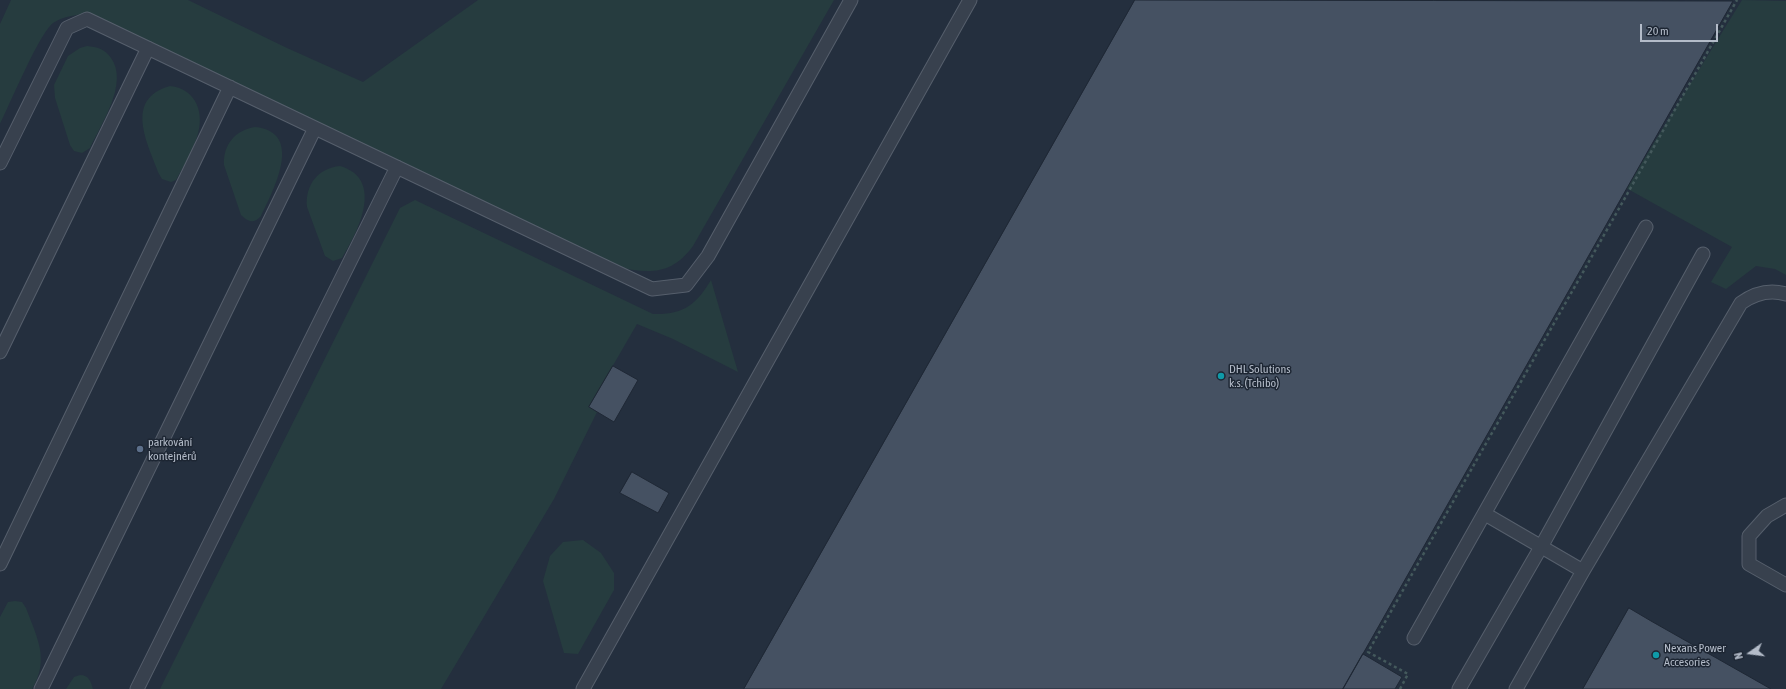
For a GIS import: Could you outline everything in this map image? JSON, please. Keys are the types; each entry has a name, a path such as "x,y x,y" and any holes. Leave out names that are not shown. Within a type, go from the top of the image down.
{"lane":[{"path":"0,163 66,28 87,19 652,289 686,285 708,256 851,0"},
{"path":"583,689 970,0"},
{"path":"0,352 148,48"},
{"path":"0,564 230,87"},
{"path":"41,689 315,128"},
{"path":"137,689 397,167"},
{"path":"1414,638 1646,227"},
{"path":"1459,689 1541,547 1703,254"},
{"path":"1516,689 1583,571 1741,303 1751,296 1762,292 1774,291 1786,294"},
{"path":"1786,505 1767,516 1749,536 1749,564 1786,585"},
{"path":"1485,514 1583,571"}],"path":[{"path":"1400,689 1408,674 1368,652 1737,0"}],"green space":[{"path":"11,0 188,0 287,48 363,82 478,0 834,0 693,246 685,256 667,268 648,271 626,269 614,266 89,13 61,19 53,23 47,30 25,70 0,124 0,24"},
{"path":"1742,0 1786,1 1786,275 1775,269 1756,266 1726,289 1711,282 1732,247 1626,188"},
{"path":"87,46 100,49 109,55 116,68 117,79 115,91 106,116 90,148 82,153 74,151 70,145 55,98 54,85 68,56 80,48"},
{"path":"170,86 179,88 193,97 197,104 200,120 197,137 190,154 176,180 171,182 162,179 159,174 149,149 143,124 143,112 147,101 156,92"},
{"path":"255,127 270,131 279,140 282,151 278,178 272,192 261,216 256,220 251,221 241,215 224,165 224,158 228,145 236,135 242,131"},
{"path":"340,166 354,173 362,182 365,194 364,207 355,234 342,258 333,261 325,256 307,207 307,199 311,185 319,174 332,167"},
{"path":"415,200 653,314 673,313 688,307 700,296 711,280 738,372 673,339 637,324 589,407 597,412 554,499 441,689 160,689 400,208"},
{"path":"583,540 601,553 614,573 614,590 578,654 564,653 543,581 550,556 563,542"},
{"path":"8,602 22,602 26,608 40,648 40,668 32,689 0,689 0,617"},
{"path":"80,675 88,678 93,689 66,689 74,677"}],"building":[{"name":"DHL Solutions k.s. (Tchibo)","path":"1135,0 1733,1 1343,689 744,689"},
{"path":"613,366 638,380 614,422 589,407"},
{"path":"632,472 669,493 658,513 620,493"},
{"name":"Nexans Power Accesories","path":"1629,608 1651,621 1771,689 1583,689"},
{"path":"1363,654 1402,677 1395,689 1343,689"}],"place":[{"name":"DHL Solutions k.s. (Tchibo)","path":"1221,376"},
{"name":"parkování kontejnérů","path":"140,449"},
{"name":"Nexans Power Accesories","path":"1656,655"}]}
